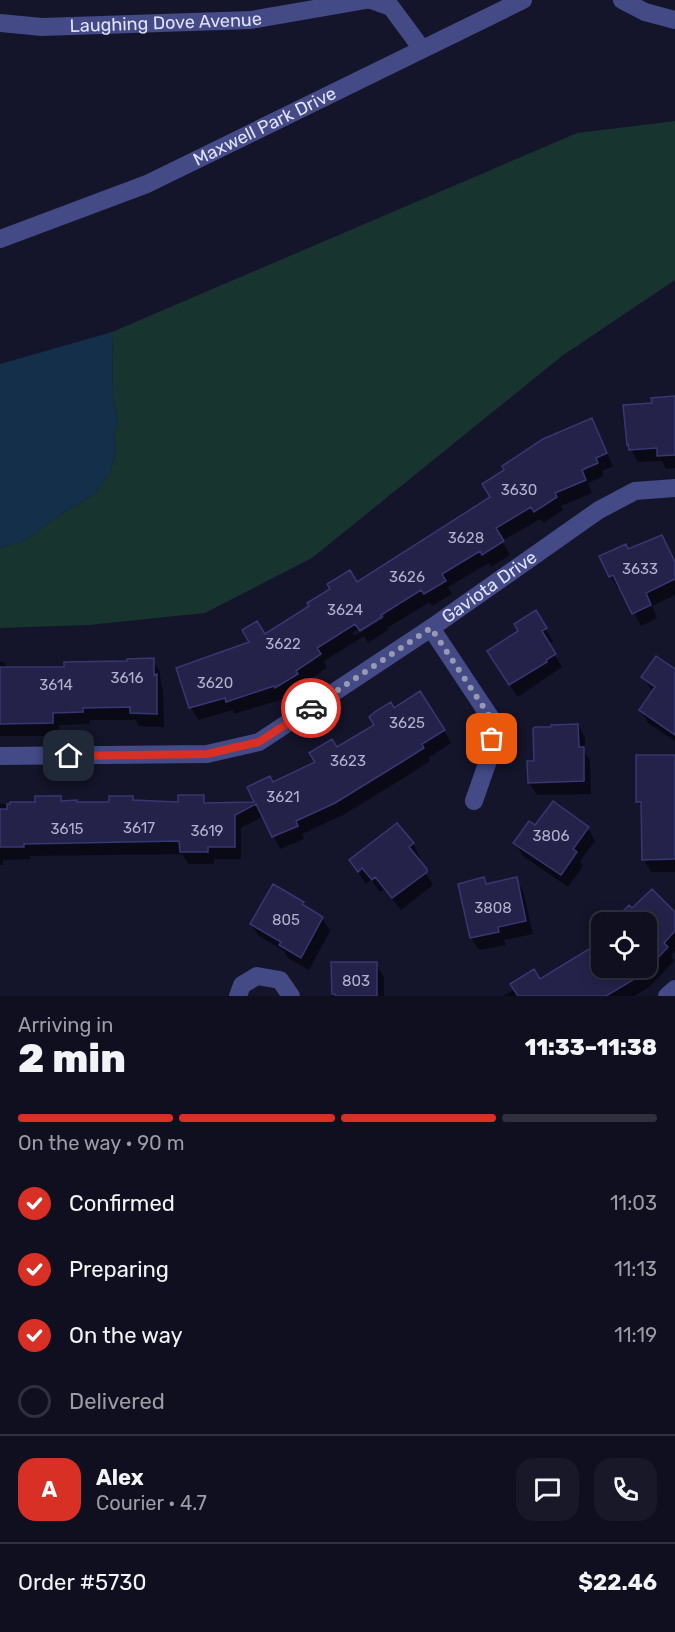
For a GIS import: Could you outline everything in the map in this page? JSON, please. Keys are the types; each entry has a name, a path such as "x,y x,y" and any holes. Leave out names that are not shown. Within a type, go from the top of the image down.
{"street":[{"name":"Laughing Dove Avenue","path":"0,23 42,27 251,20 366,0"},
{"path":"371,0 391,8 422,49"},
{"name":"Maxwell Park Drive","path":"0,239 147,184 523,0"},
{"path":"622,0 645,12 675,20"},
{"name":"Gaviota Drive","path":"0,756 207,754 259,742 431,628 599,510 635,491 675,489"},
{"path":"431,628 494,723 490,755 474,801"},
{"path":"238,996 242,985 257,976 280,980 291,996"},
{"path":"667,996 675,989"}],"green space":[{"path":"675,121 675,280 562,356 312,558 205,613 89,625 0,628 0,548 26,540 58,516 93,495 110,473 116,452 114,437 118,422 113,398 112,332 577,133"}],"water":[{"path":"112,332 113,398 118,422 114,437 116,452 110,473 93,495 58,516 26,540 0,548 0,364"}],"building":[{"path":"675,396 675,455 657,456 657,448 629,450 623,405 652,403 651,398"},
{"path":"592,418 607,453 596,458 598,463 582,470 586,480 555,493 557,497 534,512 531,507 496,528 504,541 482,555 480,551 442,574 446,581 424,594 421,590 360,631 355,624 317,648 321,654 296,671 298,674 275,688 274,686 226,702 225,698 189,708 176,668 249,642 242,630 257,621 265,634 309,606 307,603 330,589 327,584 350,570 357,582 490,497 482,484 504,470 502,466 543,439"},
{"path":"662,535 675,562 675,579 646,593 651,605 632,614 613,575 609,577 599,556 626,544 628,549"},
{"path":"536,610 547,628 542,631 556,654 509,685 487,651 518,631 514,624"},
{"path":"656,656 675,669 675,735 639,710 655,687 641,677"},
{"path":"154,658 154,675 157,674 157,714 130,713 130,707 83,708 83,712 53,713 53,723 0,724 0,667 64,667 64,662"},
{"path":"420,691 445,730 422,744 424,748 400,763 335,803 296,821 298,826 272,837 256,804 235,815 235,847 208,847 208,852 180,852 179,841 24,844 24,847 0,847 0,809 7,809 7,804 10,802 35,802 35,796 61,796 61,801 77,800 77,802 109,802 109,796 133,796 133,800 178,802 178,795 204,795 204,803 254,802 247,787 270,776 273,782 315,762 309,753 332,739 337,747 374,725 369,717 376,711 391,702 394,708"},
{"path":"578,724 579,747 584,747 584,781 528,783 527,761 534,761 533,729 551,727 551,725"},
{"path":"636,755 675,755 675,859 642,860 641,802 636,802"},
{"path":"553,801 589,827 573,849 577,852 561,875 513,843 529,821 535,825"},
{"path":"397,823 414,843 409,847 427,872 392,898 375,877 372,880 362,868 358,872 349,860"},
{"path":"484,877 486,884 517,877 526,921 498,927 499,932 470,938 458,884"},
{"path":"273,884 304,902 302,904 323,917 301,958 279,945 281,942 250,924"},
{"path":"652,889 675,912 675,931 664,943 668,947 657,959 657,912 622,912 629,905 632,908"},
{"path":"591,948 591,978 636,978 606,996 518,996 510,984 534,969 540,979"},
{"path":"331,962 377,962 377,996 335,996 332,994"}],"way so far":[{"path":"311,708 431,628 494,723 492,739"}],"route":[{"path":"69,756 207,754 259,742 311,708"}]}
